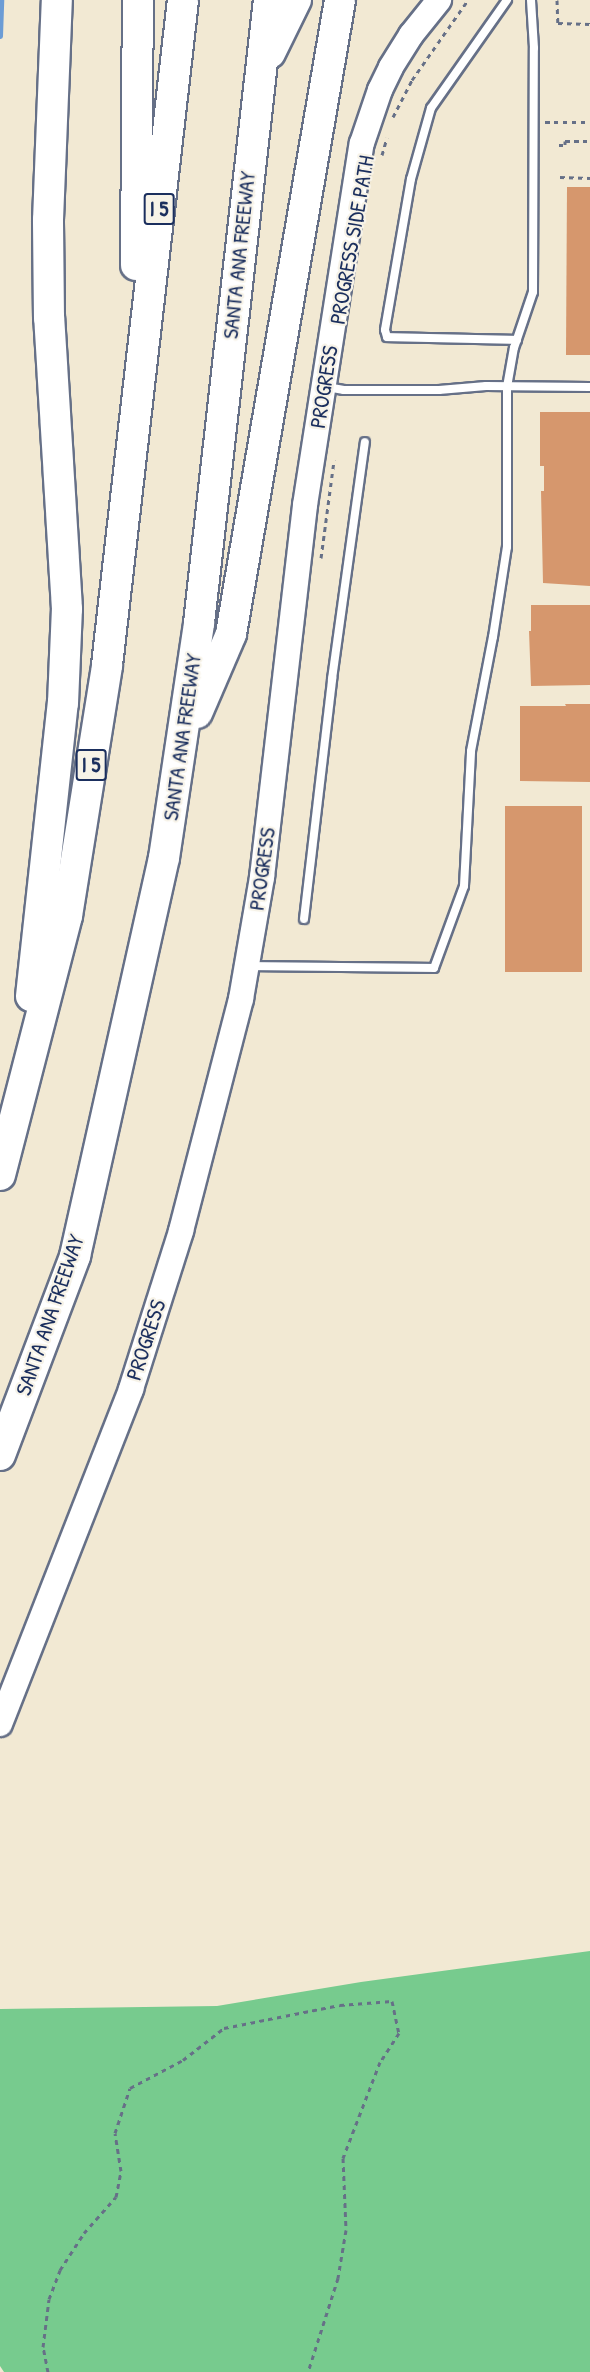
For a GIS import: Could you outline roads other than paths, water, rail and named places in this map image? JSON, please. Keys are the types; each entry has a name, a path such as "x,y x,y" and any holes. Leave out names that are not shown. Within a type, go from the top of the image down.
{"highway":[{"path":"19,1107 63,703 67,609 49,318 48,220 57,0"},
{"path":"135,418 138,0"},
{"name":"I 5","path":"0,1175 67,916 107,665 183,0"},
{"name":"SANTA ANA FREEWAY","path":"0,1455 75,1256 164,858 199,623 269,0"},
{"path":"260,72 296,0"},
{"path":"180,751 231,634 340,0"}],"street":[{"name":"PROGRESS","path":"0,1724 131,1389 181,1231 241,999 262,877 305,506 362,143 380,90 391,67 411,35 439,0"}],"lane":[{"path":"507,0 431,108 411,180 385,330 387,337 516,340"},
{"path":"247,966 434,968 464,886 471,751 494,637 507,547 507,387 516,340 533,292 534,122 531,0"},
{"path":"325,387 344,390 590,387"},
{"path":"304,919 332,680 365,442"}],"waterway":[{"path":"0,36 1,0"}]}
